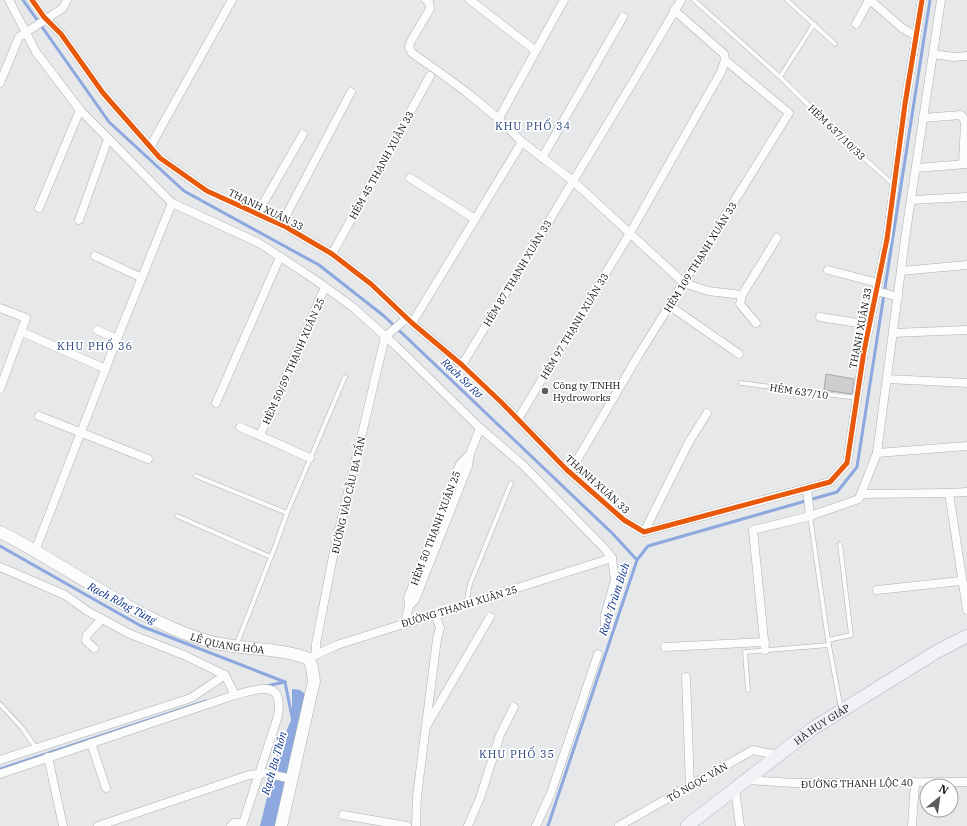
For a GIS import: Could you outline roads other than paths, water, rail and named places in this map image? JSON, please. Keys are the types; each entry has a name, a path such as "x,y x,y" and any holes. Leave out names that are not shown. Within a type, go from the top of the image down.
{"main road":[{"name":"HÀ HUY GIÁP","path":"687,826 735,790 777,754 812,729 936,652 967,636"}],"street":[{"path":"9,0 36,52 80,110 172,203 259,243 354,308 480,428 523,465 612,558 615,580 605,615 605,628"},
{"name":"THẠNH XUÂN 33","path":"32,0 46,20 61,34 103,93 160,158 207,191 281,225 332,254 371,284 409,321 462,365 570,472 624,520 644,532 830,482 847,464 857,398 887,239 922,0"},
{"path":"0,83 19,37 63,8 67,0"},
{"path":"150,147 232,0"},
{"path":"426,0 429,2 430,9 411,42 409,47 412,53 457,83 499,118 522,142 573,181 684,283 708,292 742,295"},
{"path":"470,0 536,51"},
{"path":"499,118 564,0"},
{"name":"HẺM 87 THẠNH XUÂN 33","path":"462,365 681,0"},
{"path":"856,24 869,0 902,28 916,36"},
{"path":"665,647 765,646 753,530 810,516 859,499 877,453 911,200 941,0"},
{"path":"674,10 724,54 726,60"},
{"path":"542,158 623,17"},
{"path":"933,54 967,56"},
{"name":"HẺM 97 THẠNH XUÂN 33","path":"518,419 630,232 721,72 726,60"},
{"name":"HẺM 109 THẠNH XUÂN 33","path":"570,472 789,113 726,60"},
{"name":"HẺM 45 THẠNH XUÂN 33","path":"332,254 430,76"},
{"path":"281,225 351,92"},
{"path":"39,208 80,110"},
{"path":"916,168 965,164 965,121 962,115 923,118"},
{"path":"257,214 303,134"},
{"path":"79,220 108,139"},
{"path":"385,337 409,321 475,219 522,142"},
{"path":"410,178 475,219"},
{"path":"911,200 967,197"},
{"path":"35,552 117,339 172,203"},
{"path":"756,323 740,304 742,295 777,238"},
{"path":"96,256 142,278"},
{"path":"216,403 280,257"},
{"path":"901,271 967,265"},
{"path":"828,270 878,287 898,297"},
{"name":"HẺM 50/59 THẠNH XUÂN 25","path":"260,435 325,287"},
{"path":"670,306 739,354"},
{"path":"0,308 26,318 0,389"},
{"path":"820,317 870,325"},
{"path":"97,330 117,339"},
{"path":"893,333 967,330"},
{"path":"22,332 106,369"},
{"name":"ĐƯỜNG VÀO CẦU BA TẤN","path":"312,657 316,644 334,551 385,337"},
{"path":"888,379 967,383"},
{"path":"644,532 689,442 707,413"},
{"path":"39,416 148,459"},
{"path":"240,427 310,458"},
{"name":"HẺM 50 THẠNH XUÂN 25","path":"405,623 410,606 415,600 468,466 470,454 480,428"},
{"path":"877,453 967,446"},
{"path":"807,488 810,516"},
{"path":"861,494 967,492"},
{"path":"949,493 961,581 967,610"},
{"name":"LÊ QUANG HÒA","path":"0,532 136,611 204,640 235,648 299,654 312,657"},
{"name":"ĐƯỜNG THẠNH XUÂN 25","path":"312,657 337,645 612,558"},
{"path":"0,567 65,595 100,621 184,655 225,675 235,695"},
{"path":"877,590 961,581"},
{"path":"416,826 417,796 437,639 440,628 434,614"},
{"path":"426,728 490,617"},
{"path":"94,648 86,641 87,635 100,621"},
{"path":"536,826 550,793 598,654"},
{"path":"281,826 289,778 314,681 312,657"},
{"path":"0,760 191,698 225,675"},
{"path":"686,677 690,786"},
{"path":"0,774 235,695 260,689 268,689 276,693 281,702 278,716 262,773 242,824 234,823 231,826"},
{"path":"468,826 480,798 500,735 514,707"},
{"path":"92,743 106,788"},
{"name":"TÔ NGỌC VÂN","path":"620,826 753,750 777,754"},
{"path":"48,757 63,826"},
{"path":"98,826 227,782 262,773 289,778"},
{"name":"ĐƯỜNG THẠNH LỘC 40","path":"747,780 794,783 967,782"},
{"path":"912,826 916,782"},
{"path":"735,790 740,826"},
{"path":"343,815 407,826"}],"lane":[{"name":"HẺM 637/10/33","path":"694,0 780,77 846,142 894,186"},
{"path":"787,0 835,44"},
{"path":"780,77 814,24"},
{"path":"235,648 287,513 345,377"},
{"name":"HẺM 637/10","path":"741,383 857,398"},
{"path":"196,476 287,513"},
{"path":"466,604 470,584 511,483"},
{"path":"177,516 271,557"},
{"path":"810,516 828,640 841,711"},
{"path":"828,640 851,635 840,544"},
{"path":"748,690 744,652 765,646 829,645"},
{"path":"0,704 22,728 37,748"}],"water":[{"path":"292,689 300,690 305,694 306,703 276,826 260,826 279,748 292,718"}],"waterway":[{"name":"Rạch Sơ Rơ","path":"23,0 109,122 184,191 319,265 384,316 613,534 637,560"},
{"name":"Rạch Trùm Bích","path":"548,826 637,560 648,546 837,492 857,467 930,0"},
{"name":"Rạch Rỗng Tùng","path":"0,546 141,626 285,682"},
{"name":"Rạch Ba Thôn","path":"285,682 293,722"},
{"path":"266,686 285,682"},
{"path":"0,769 206,701"}],"place":[{"name":"Công ty TNHH Hydroworks","path":"545,391"}],"district":[{"name":"KHU PHỐ 34","path":"533,126"},
{"name":"KHU PHỐ 36","path":"95,346"},
{"name":"KHU PHỐ 35","path":"517,754"}]}
